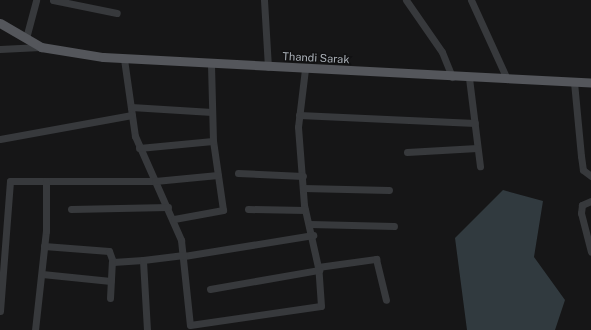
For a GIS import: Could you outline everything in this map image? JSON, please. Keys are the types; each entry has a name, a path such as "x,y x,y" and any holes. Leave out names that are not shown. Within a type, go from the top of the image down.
{"main road":[{"name":"Thandi Sarak","path":"0,23 41,47 67,53 124,59 469,78 591,83"}],"street":[{"path":"26,38 36,0"},
{"path":"53,0 117,13"},
{"path":"264,0 268,67"},
{"path":"406,0 442,52 452,77"},
{"path":"471,0 507,79"},
{"path":"0,49 41,47"},
{"path":"124,59 132,115 139,148 174,218 184,255 190,328 321,306 319,269 313,235 305,210 299,115 306,69"},
{"path":"174,218 223,210 213,141 211,64"},
{"path":"469,78 480,166"},
{"path":"574,82 582,163 586,173 591,176"},
{"path":"131,107 212,112"},
{"path":"0,139 132,115"},
{"path":"299,115 475,123"},
{"path":"139,148 213,141"},
{"path":"408,152 477,148"},
{"path":"238,173 303,176"},
{"path":"0,312 8,240 9,182 155,181 218,175"},
{"path":"35,330 42,274 46,181"},
{"path":"304,188 389,190"},
{"path":"591,201 582,205 581,213 591,252"},
{"path":"71,209 168,207"},
{"path":"248,209 305,210"},
{"path":"310,224 394,226"},
{"path":"112,262 184,255 313,235"},
{"path":"44,246 109,251 112,262 110,298"},
{"path":"210,289 376,259 386,300"},
{"path":"143,260 147,330"},
{"path":"42,274 111,281"}],"shaded area":[{"path":"503,190 543,201 534,257 565,300 555,330 467,330 455,238"}]}
